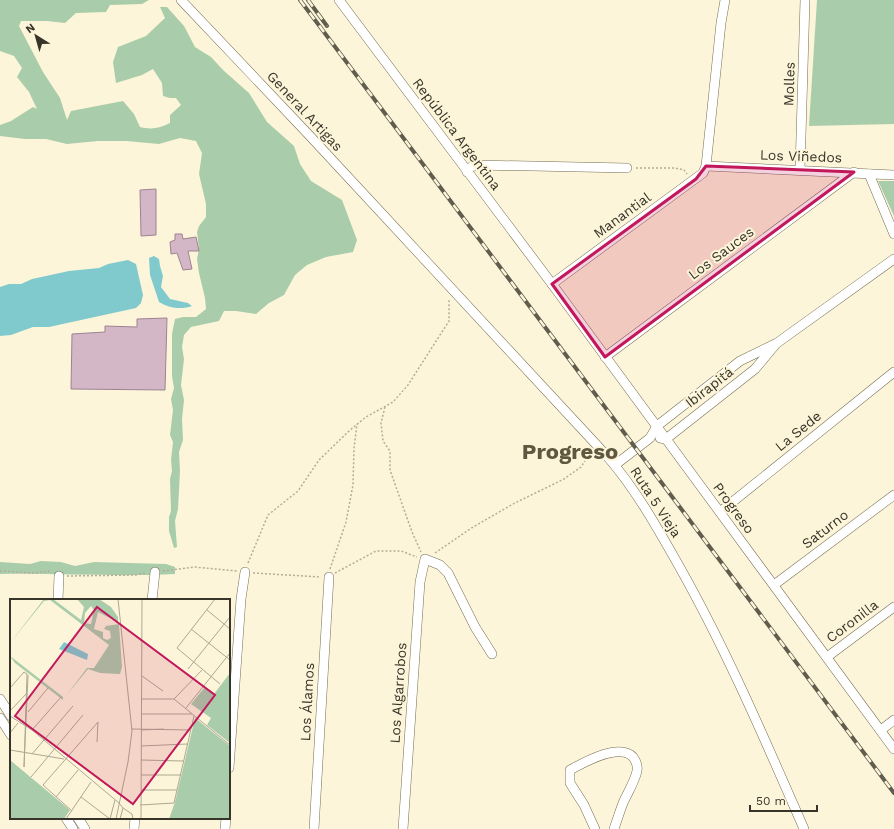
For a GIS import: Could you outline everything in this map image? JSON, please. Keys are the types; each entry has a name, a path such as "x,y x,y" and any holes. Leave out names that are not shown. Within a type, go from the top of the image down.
{"street":[{"name":"General Artigas","path":"181,0 304,129 408,243"},
{"name":"República Argentina","path":"339,0 552,284"},
{"path":"706,166 721,23 725,0"},
{"name":"Molles","path":"800,170 805,0"},
{"path":"467,172 471,166 477,165 627,168"},
{"name":"Los Viñedos","path":"706,166 894,175"},
{"name":"Manantial","path":"552,284 693,182 703,173 706,166"},
{"name":"Los Sauces","path":"606,357 854,172"},
{"path":"869,174 894,234"},
{"name":"Ruta 5 Vieja","path":"408,243 615,465 633,489 669,548 723,648 804,829"},
{"name":"Ibirapitá","path":"615,465 650,438 656,426 740,361 777,343 894,259"},
{"name":"Progreso","path":"552,284 894,749"},
{"name":"Ibirapitá","path":"666,439 755,369 777,343"},
{"name":"La Sede","path":"720,512 894,372"},
{"path":"650,438 666,439"},
{"name":"Saturno","path":"774,585 894,495"},
{"path":"425,559 440,565 448,573 475,627 492,654"},
{"name":"Los Algarrobos","path":"403,829 420,582 425,559"},
{"path":"152,599 155,572"},
{"path":"230,753 240,599 245,572"},
{"path":"58,599 59,576"},
{"name":"Los Álamos","path":"314,829 328,577"},
{"name":"Coronilla","path":"827,657 894,608"},
{"path":"0,699 10,714"},
{"path":"0,718 10,733"},
{"path":"881,730 894,720"},
{"path":"595,829 584,805 570,783 570,770 598,756 612,752 624,753 631,756 637,763 637,772 622,805 614,829"},
{"path":"67,819 73,829"},
{"path":"79,819 85,829"},
{"path":"134,829 135,819"},
{"path":"225,829 226,819"}],"path":[{"path":"627,168 675,168 684,170 693,182"},
{"path":"245,572 268,515 298,491 319,460 349,431 357,424 392,402 408,385 449,321 450,302 448,295"},
{"path":"385,406 381,423 383,441 390,451 390,470 412,532 425,559"},
{"path":"328,577 346,522 349,507 353,485 354,448 357,424"},
{"path":"425,559 515,503 564,479 581,467 596,445"},
{"path":"328,577 376,551 401,551 425,559"}],"highlighted area":[{"path":"706,166 854,172 605,357 552,284 696,179"}],"green space":[{"path":"0,0 149,0 142,4 110,5 106,12 76,13 65,23 21,21 19,26 43,72 60,98 67,120 71,111 123,101 134,114 140,127 148,128 159,127 170,123 170,115 181,105 176,98 163,96 162,83 153,69 142,75 116,83 113,62 118,47 146,36 165,18 160,7 167,7 184,26 195,47 211,57 249,93 267,122 294,146 300,164 311,181 342,200 357,240 353,252 326,257 307,265 295,275 284,295 269,303 256,314 224,311 219,321 191,327 184,335 182,347 184,359 181,385 184,400 182,419 183,440 179,452 180,471 178,509 175,521 177,547 174,548 169,531 169,517 171,511 170,479 172,471 171,460 173,442 170,435 173,410 171,399 174,388 172,376 172,334 175,319 183,317 196,317 206,309 197,259 199,249 197,232 199,226 206,217 206,204 199,174 202,153 196,141 180,138 159,144 126,141 98,141 67,144 46,139 25,139 0,136 0,125 11,121 33,107 37,109 29,92 17,77 22,68 14,56 0,51"},
{"path":"817,0 894,0 894,124 809,126"},
{"path":"878,181 894,181 894,216"},
{"path":"41,561 61,562 75,566 94,562 166,564 175,567 175,574 0,574 0,562 30,564"}],"water":[{"path":"154,256 159,259 163,276 161,287 170,299 188,303 192,306 175,308 159,302 150,275 149,258"},
{"path":"128,260 136,264 143,295 141,303 136,308 49,327 33,327 11,335 0,336 0,287 9,284 21,284 32,279 69,271 99,268 108,264"}],"building":[{"path":"156,189 156,235 141,236 140,190"},
{"path":"175,234 182,234 183,239 196,237 199,251 188,251 192,269 183,270 177,253 171,254 170,242 175,240"},
{"path":"167,318 165,390 71,389 72,334 105,332 105,326 137,327 137,319"}],"railway":[{"path":"300,0 894,793"},
{"path":"308,0 327,26"}],"district":[{"name":"Progreso","path":"570,451"}]}
